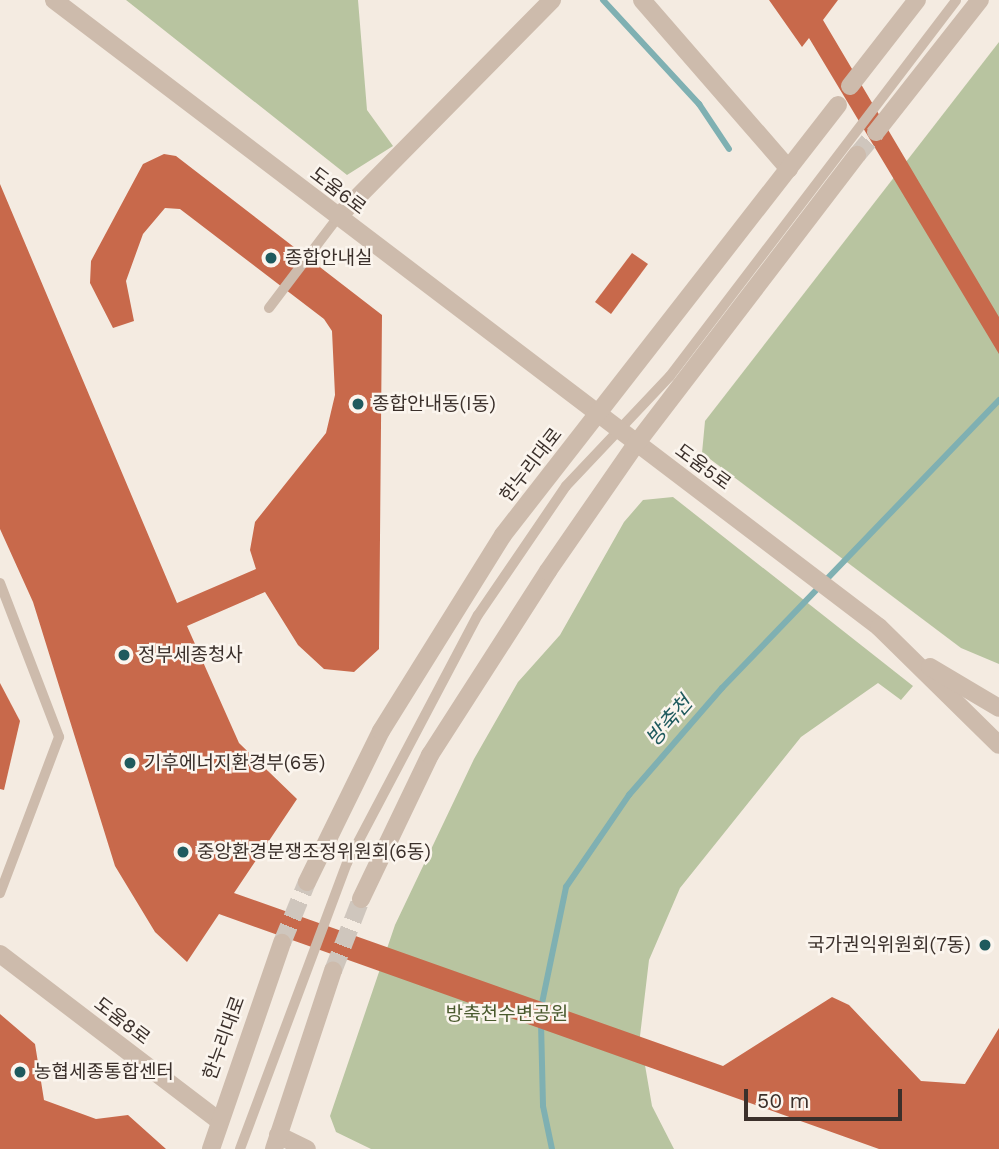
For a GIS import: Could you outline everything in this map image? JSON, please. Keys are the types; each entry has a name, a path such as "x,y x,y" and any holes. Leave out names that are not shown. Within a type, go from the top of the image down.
{"street":[{"name":"도움6로","path":"54,0 338,217 599,411"},
{"path":"338,217 552,0"},
{"path":"642,0 789,169"},
{"path":"850,86 918,0"},
{"path":"876,132 980,0"},
{"name":"한누리대로","path":"307,882 381,731 438,632 503,536 838,105"},
{"path":"361,899 430,755 636,444 857,155"},
{"name":"도움5로","path":"599,411 617,430 784,552 918,660"},
{"path":"918,660 999,708"},
{"path":"918,660 999,745"},
{"name":"한누리대로","path":"211,1149 282,943"},
{"name":"도움8로","path":"0,954 219,1121"},
{"path":"307,1149 276,1142 333,971"}],"lane":[{"path":"240,1149 353,850 478,615 566,486 670,376 956,0"},
{"path":"269,307 338,217"},
{"path":"0,583 59,737 0,893"}],"green space":[{"path":"126,0 358,0 367,110 393,146 347,175"},
{"path":"999,42 999,664 961,648 702,453 705,421"},
{"name":"방축천수변공원","path":"673,497 913,686 901,700 878,683 801,737 680,888 649,960 640,1036 652,1106 674,1149 371,1149 336,1132 330,1116 395,925 474,759 518,682 560,635 624,522 643,500"}],"building":[{"path":"769,0 838,0 823,20 999,317 999,354 809,38 802,47"},
{"name":"정부세종청사","path":"164,154 176,156 382,315 379,649 354,672 324,669 298,645 265,592 187,626 239,743 297,799 234,893 723,1066 832,997 849,1005 921,1081 965,1084 999,1028 999,1149 879,1149 219,914 187,962 155,932 115,866 33,602 0,529 0,184 177,603 256,569 250,550 255,522 326,433 335,395 332,331 324,319 180,209 165,208 143,234 126,281 134,321 113,328 90,283 91,261 143,164"},
{"path":"632,253 648,264 611,314 595,302"},
{"path":"0,683 20,721 4,790 0,789"},
{"name":"농협세종통합센터","path":"0,1014 35,1044 44,1100 96,1119 128,1115 166,1149 0,1149"}],"waterway":[{"path":"603,0 699,104 729,149"},
{"name":"방축천","path":"541,1008 566,887 629,795 722,688 999,400"},
{"name":"방축천","path":"541,1023 543,1106 552,1149"}],"tunnel":[{"path":"857,155 876,132"},
{"path":"282,943 307,882"},
{"path":"333,971 361,899"}],"place":[{"name":"종합안내실","path":"271,258"},
{"name":"종합안내동(I동)","path":"358,404"},
{"name":"정부세종청사","path":"124,655"},
{"name":"기후에너지환경부(6동)","path":"130,763"},
{"name":"중앙환경분쟁조정위원회(6동)","path":"183,852"},
{"name":"국가권익위원회(7동)","path":"985,945"},
{"name":"농협세종통합센터","path":"20,1072"}]}
